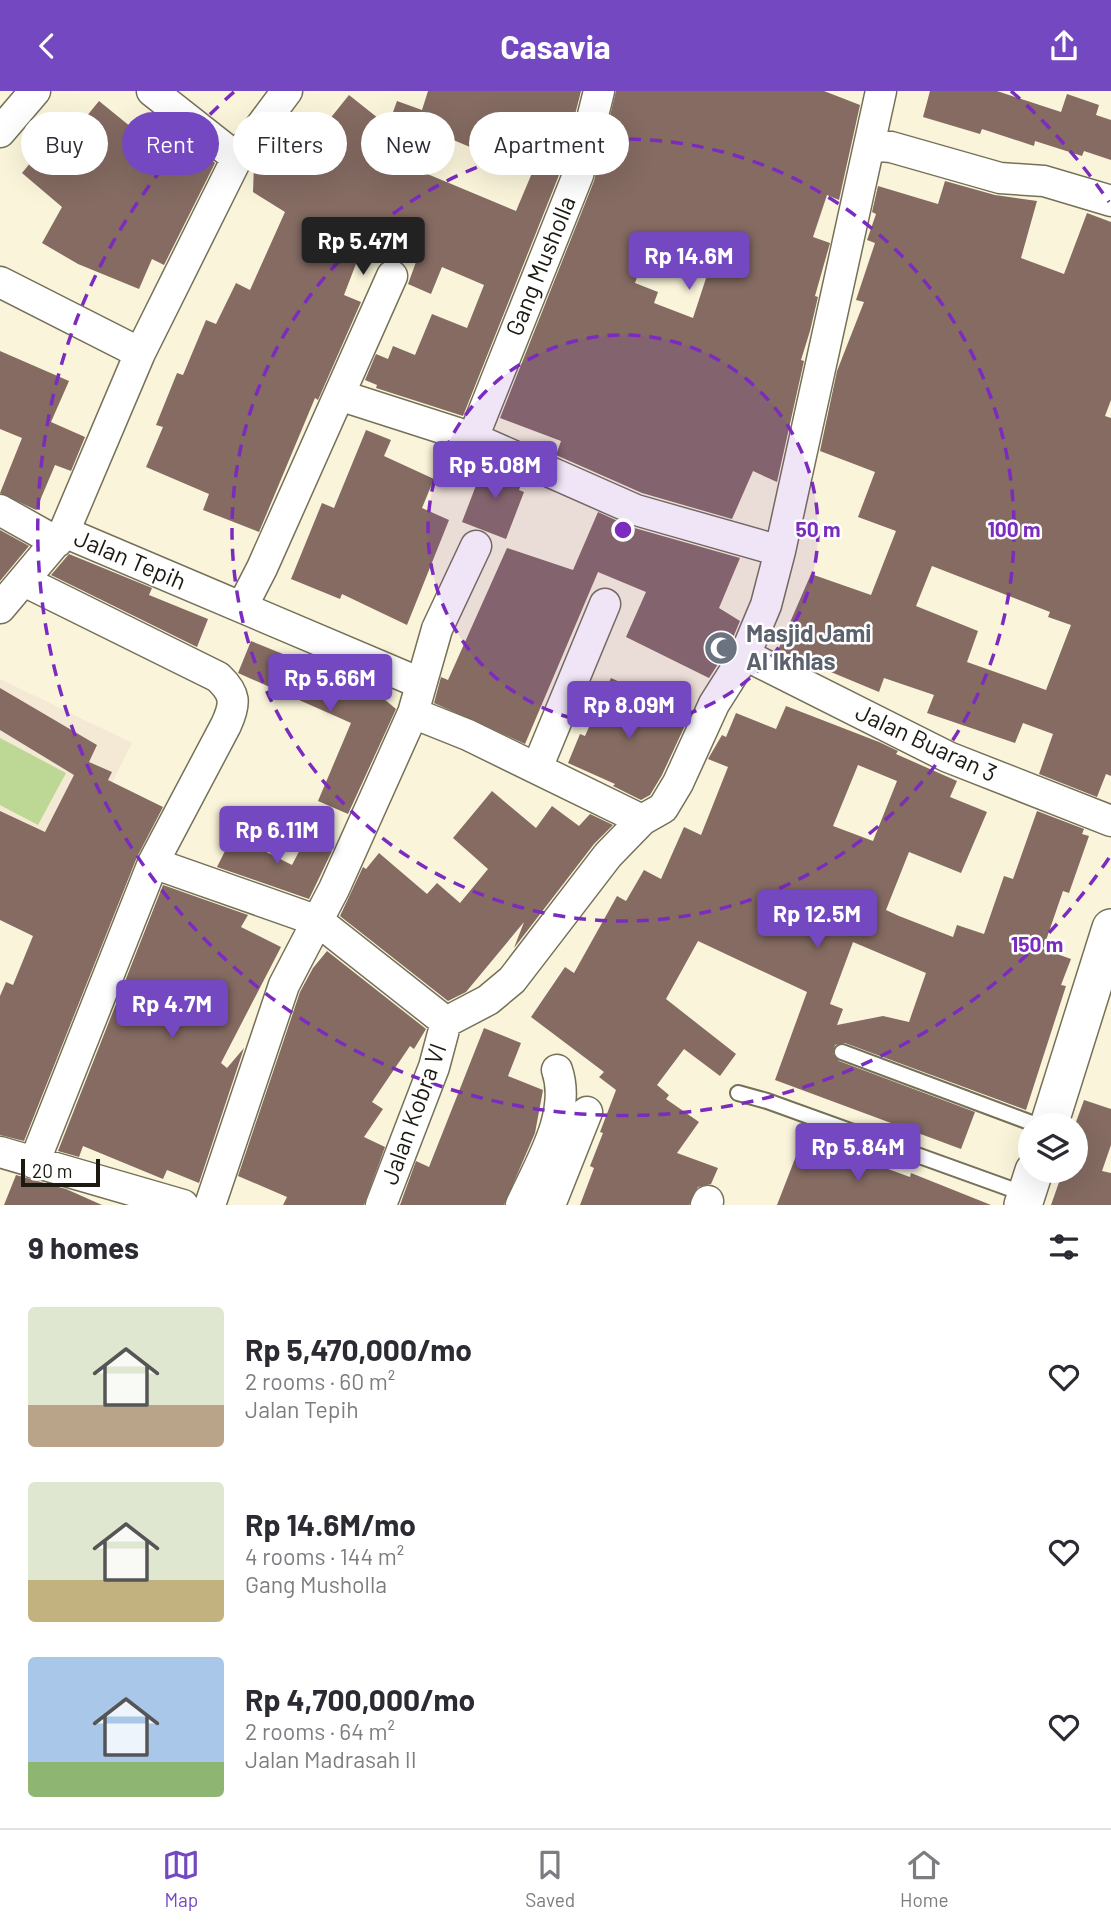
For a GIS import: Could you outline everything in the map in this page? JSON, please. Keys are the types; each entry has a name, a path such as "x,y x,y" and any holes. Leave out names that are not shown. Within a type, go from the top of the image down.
{"street":[{"path":"1,132 35,91"},
{"path":"152,91 233,155"},
{"name":"Jalan Tepih","path":"271,112 287,91"},
{"name":"Gang Musholla","path":"473,438 578,175 599,91"},
{"path":"153,863 318,921 446,1022 488,1000 512,980 570,900 642,820 663,808 678,783 714,704 745,655 766,605 881,91"},
{"path":"870,145 891,147 1000,179 1044,181 1111,201"},
{"name":"Jalan Tepih","path":"233,166 140,353 61,537 242,607 420,683"},
{"path":"242,607 392,277"},
{"path":"0,282 140,353"},
{"path":"339,395 473,438 636,510 780,551"},
{"path":"0,510 61,537 0,608"},
{"path":"210,1205 284,985 318,921 413,713 438,629 476,546"},
{"path":"24,581 218,677 231,689 230,716 153,863 34,1163"},
{"path":"537,768 605,604"},
{"name":"Jalan Buaran 3","path":"745,655 948,757 1111,821"},
{"path":"413,713 452,727 642,820"},
{"path":"1054,1113 1100,1005 1111,928"},
{"name":"Jalan Kobra VI","path":"381,1205 434,1067 446,1022"},
{"path":"521,1205 555,1128 562,1099 557,1070"},
{"path":"550,1205 587,1112"},
{"path":"0,1152 183,1205"}],"lane":[{"path":"842,1052 1018,1118"},
{"path":"738,1093 1028,1190"}],"shaded area":[{"path":"0,679 132,743 56,895 0,869"}],"green space":[{"path":"0,738 66,773 38,825 0,805"}],"building":[{"path":"428,91 581,91 576,112 469,112 469,147 455,141 455,112 393,112 397,101 422,110"},
{"path":"616,91 824,91 860,105 839,200 827,195 813,237 830,243 815,296 818,297 801,360 804,361 777,482 753,471 732,519 642,493 556,455 561,441 500,418 595,175 629,175 629,112 611,112","holes":["649,243 710,266 693,318 654,303 658,292 635,283"]},
{"path":"930,91 997,91 1061,112 1067,94 1099,105 1096,115 1111,120 1111,160 1084,151 1082,156 1035,141 1034,146 982,129 980,134 923,117"},
{"path":"349,95 370,112 361,112 361,175 430,175 516,211 531,175 559,175 463,416 376,388 377,385 365,380 376,354 388,359 393,346 415,355 432,314 467,328 484,285 442,267 431,294 408,284 416,262 364,243 344,295 361,302 318,400 315,398 259,532 203,510 209,494 146,467 163,427 156,425 177,373 183,375 206,320 216,324 236,283 250,290 285,212 253,192 254,175 347,175 347,112 335,112"},
{"path":"99,101 122,120 122,175 209,175 164,265 152,259 139,289 78,264 42,243 62,207 24,175 108,175 108,112 90,112"},
{"path":"945,181 995,195 1037,201 1021,258 1064,274 1087,213 1111,222 1111,400 1105,416 1111,418 1111,776 1106,774 1097,797 1039,774 1053,734 1023,723 1015,743 927,713 934,695 884,678 879,692 778,650 811,574 871,595 896,531 858,517 875,472 820,451 837,371 864,302 856,300 875,243 867,240 876,214 872,212 878,186 938,204","holes":["932,566 1050,612 1048,617 1071,625 1046,690 967,662 978,631 916,606"]},
{"path":"0,351 69,381 51,422 85,437 71,471 55,465 36,510 0,493 22,438 0,429"},
{"path":"366,430 391,440 384,456 434,479 422,508 449,520 407,625 342,594 340,599 291,579 322,503 334,508"},
{"path":"485,462 523,479 519,490 524,492 506,539 462,522"},
{"path":"598,512 631,527 740,558 719,608 740,621 729,647 709,678 626,637 646,592 598,572 525,744 434,703 441,677 448,680 507,548 573,570"},
{"path":"0,530 29,546 0,581"},
{"path":"69,554 152,588 149,595 208,619 197,647 51,575"},
{"path":"251,641 344,679 347,671 375,683 381,687 377,693 396,709 348,814 318,801 351,723 238,673"},
{"path":"611,678 648,695 645,700 688,719 662,775 650,795 641,800 613,786 615,784 568,763 580,734 585,736"},
{"path":"0,688 97,745 89,762 112,772 108,780 163,807 137,857 24,1141 0,1135 0,996 6,982 13,985 33,936 0,920 0,811 45,832 74,775 0,730"},
{"path":"786,706 879,742 898,751 896,754 957,781 950,797 987,812 961,873 909,852 886,910 953,937 957,925 984,934 1004,876 1013,879 1037,811 1084,829 1082,834 1089,836 1069,893 1063,891 1043,949 1071,959 1061,985 1066,986 1026,1110 845,1043 835,1045 833,1054 839,1061 975,1112 961,1149 775,1080 807,992 698,941 666,999 736,1054 720,1076 684,1049 657,1085 669,1095 666,1099 699,1122 677,1153 718,1168 711,1184 698,1187 689,1205 580,1205 594,1168 590,1166 603,1133 600,1132 616,1090 599,1077 604,1072 531,1017 565,967 574,973 617,896 626,901 644,870 661,879 684,827 701,835 728,767 708,759 722,735 726,737 736,713 776,729","holes":["858,765 897,781 873,841 833,826","853,942 926,973 909,1022 883,1016 837,1025 843,1009 830,1004"]},
{"path":"492,791 536,828 552,806 579,826 590,814 613,825 594,844 514,948 524,922 466,992 448,1001 340,916 363,867 366,869 379,853 427,894 437,883 460,903 488,869 453,838"},
{"path":"233,835 292,865 306,838 332,851 309,899 217,867"},
{"path":"163,885 248,915 241,927 281,947 221,1063 227,1068 244,1048 199,1183 167,1170 163,1179 83,1146 79,1157 58,1151"},
{"path":"327,951 426,1029 414,1049 410,1046 372,1102 383,1109 364,1137 385,1147 364,1205 283,1205 287,1197 238,1176 300,992 313,968"},
{"path":"484,1028 521,1043 508,1076 543,1090 535,1133 504,1205 400,1205 416,1161 429,1167"},
{"path":"1084,1100 1111,1109 1111,1145 1102,1171 1111,1173 1111,1205 1051,1205 1059,1183 1088,1183 1088,1113 1079,1113"},
{"path":"803,1138 910,1177 911,1173 991,1205 777,1205"},
{"path":"16,1175 66,1189 102,1205 4,1205"}],"place":[{"name":"Masjid Jami Al Ikhlas","path":"721,648"}]}
